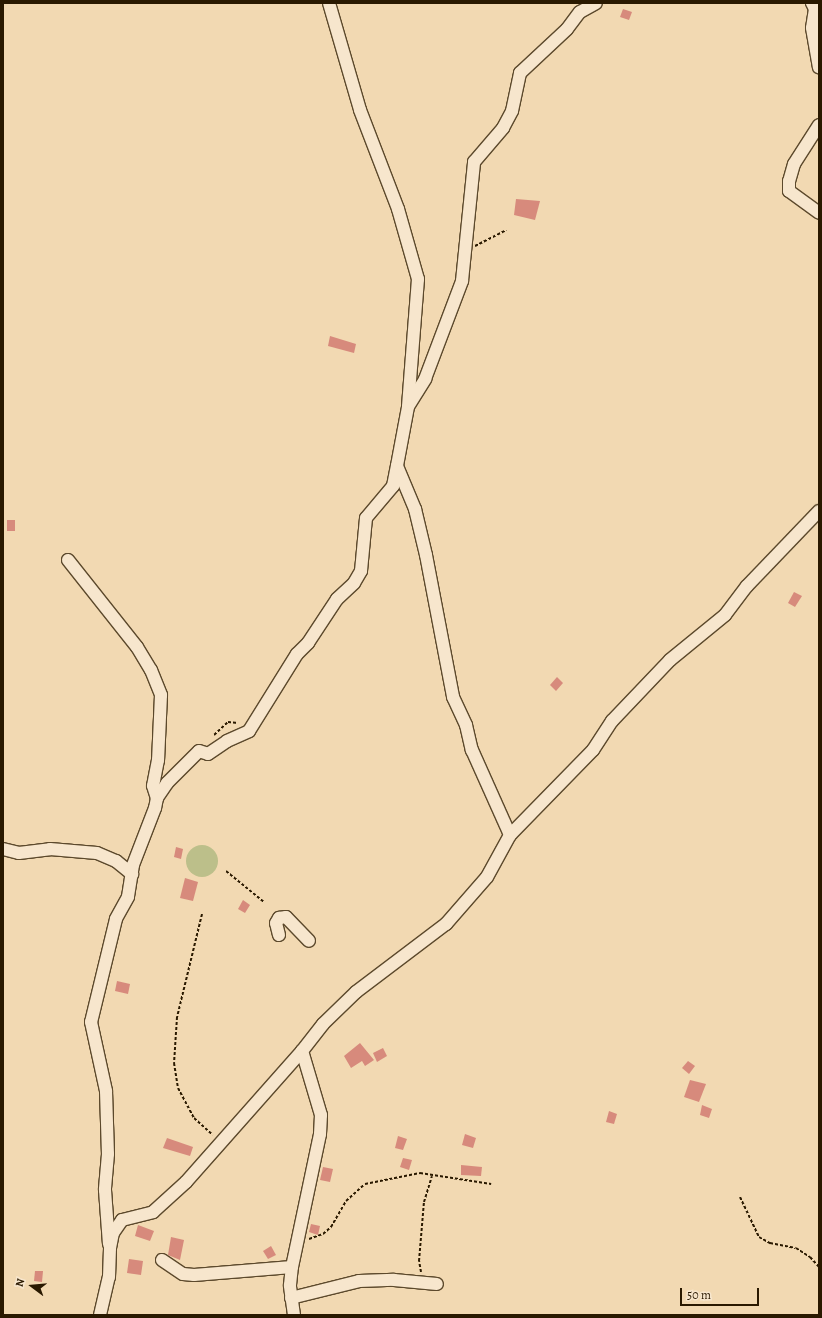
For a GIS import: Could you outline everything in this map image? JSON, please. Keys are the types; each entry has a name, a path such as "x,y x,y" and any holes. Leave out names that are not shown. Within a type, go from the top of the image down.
{"street":[{"path":"100,1315 109,1277 110,1248 105,1190 108,1154 106,1091 91,1022 116,919 128,897 129,869 146,835 157,798 167,783 199,751 208,754 227,741 249,731 297,654 308,644 337,599 354,583 361,571 366,518 393,486 408,407 418,280 398,209 362,116 329,3"},
{"path":"408,407 425,379 443,337 451,306 462,281 466,247 468,205 474,162 502,128 512,111 520,73 567,30 580,12 596,3"},
{"path":"812,3 815,9 812,28 819,67"},
{"path":"819,125 794,164 789,191 796,198 819,213"},
{"path":"397,466 414,509 426,554 453,697 466,725 472,750 510,835"},
{"path":"110,1248 113,1233 122,1220 153,1212 186,1182 219,1142 302,1051 323,1024 356,992 446,924 487,877 510,835 593,750 612,721 670,660 725,615 747,586 819,511"},
{"path":"68,560 136,647 151,670 161,695 158,756 153,786 157,798"},
{"path":"3,849 19,853 50,848 96,853 116,861 129,869"},
{"path":"279,935 276,923 279,918 286,918 309,941"},
{"path":"294,1315 291,1298 292,1267 320,1134 321,1115 302,1051"},
{"path":"162,1260 182,1274 194,1275 292,1267"},
{"path":"291,1298 359,1281 394,1280 437,1284"}],"path":[{"path":"466,247 478,246 506,230"},
{"path":"226,872 264,902"},
{"path":"202,914 177,1017 174,1063 178,1088 194,1118 219,1142"},
{"path":"298,1242 323,1234 331,1227 354,1191 364,1184 394,1179 409,1173 491,1184"},
{"path":"424,1283 419,1261 424,1202 432,1176"},
{"path":"740,1197 759,1237 770,1243 789,1245 810,1257 819,1267"}],"green space":[{"path":"199,845 205,845 214,849 218,861 214,873 205,877 199,877 190,873 186,864 186,858 190,849"}],"building":[{"path":"623,9 632,12 629,20 620,17"},
{"path":"516,199 540,201 535,220 514,215"},
{"path":"330,336 356,344 354,353 328,346"},
{"path":"7,520 15,520 15,531 7,531"},
{"path":"794,592 802,596 795,607 788,603"},
{"path":"557,677 563,683 556,691 550,685"},
{"path":"176,847 183,849 181,859 174,857"},
{"path":"185,878 198,882 193,901 180,898"},
{"path":"243,900 250,905 245,913 238,909"},
{"path":"117,981 130,984 128,994 115,991"},
{"path":"360,1043 374,1060 365,1066 362,1061 351,1068 344,1056"},
{"path":"383,1048 387,1056 377,1062 373,1053"},
{"path":"688,1061 695,1066 689,1074 682,1068"},
{"path":"690,1080 706,1084 699,1102 684,1097"},
{"path":"702,1105 712,1109 709,1118 700,1115"},
{"path":"609,1111 617,1114 614,1124 606,1122"},
{"path":"465,1134 476,1138 473,1148 462,1145"},
{"path":"398,1136 407,1139 403,1150 395,1148"},
{"path":"167,1138 193,1147 190,1156 163,1148"},
{"path":"403,1158 412,1160 409,1170 400,1167"},
{"path":"461,1165 482,1167 481,1176 461,1175"},
{"path":"323,1167 333,1169 330,1182 320,1180"},
{"path":"311,1224 320,1226 318,1235 309,1232"},
{"path":"138,1225 154,1231 150,1241 135,1236"},
{"path":"171,1237 184,1240 180,1260 168,1255"},
{"path":"271,1246 276,1255 268,1259 263,1251"},
{"path":"129,1259 143,1261 141,1275 127,1273"},
{"path":"35,1271 43,1271 42,1282 34,1281"}]}
